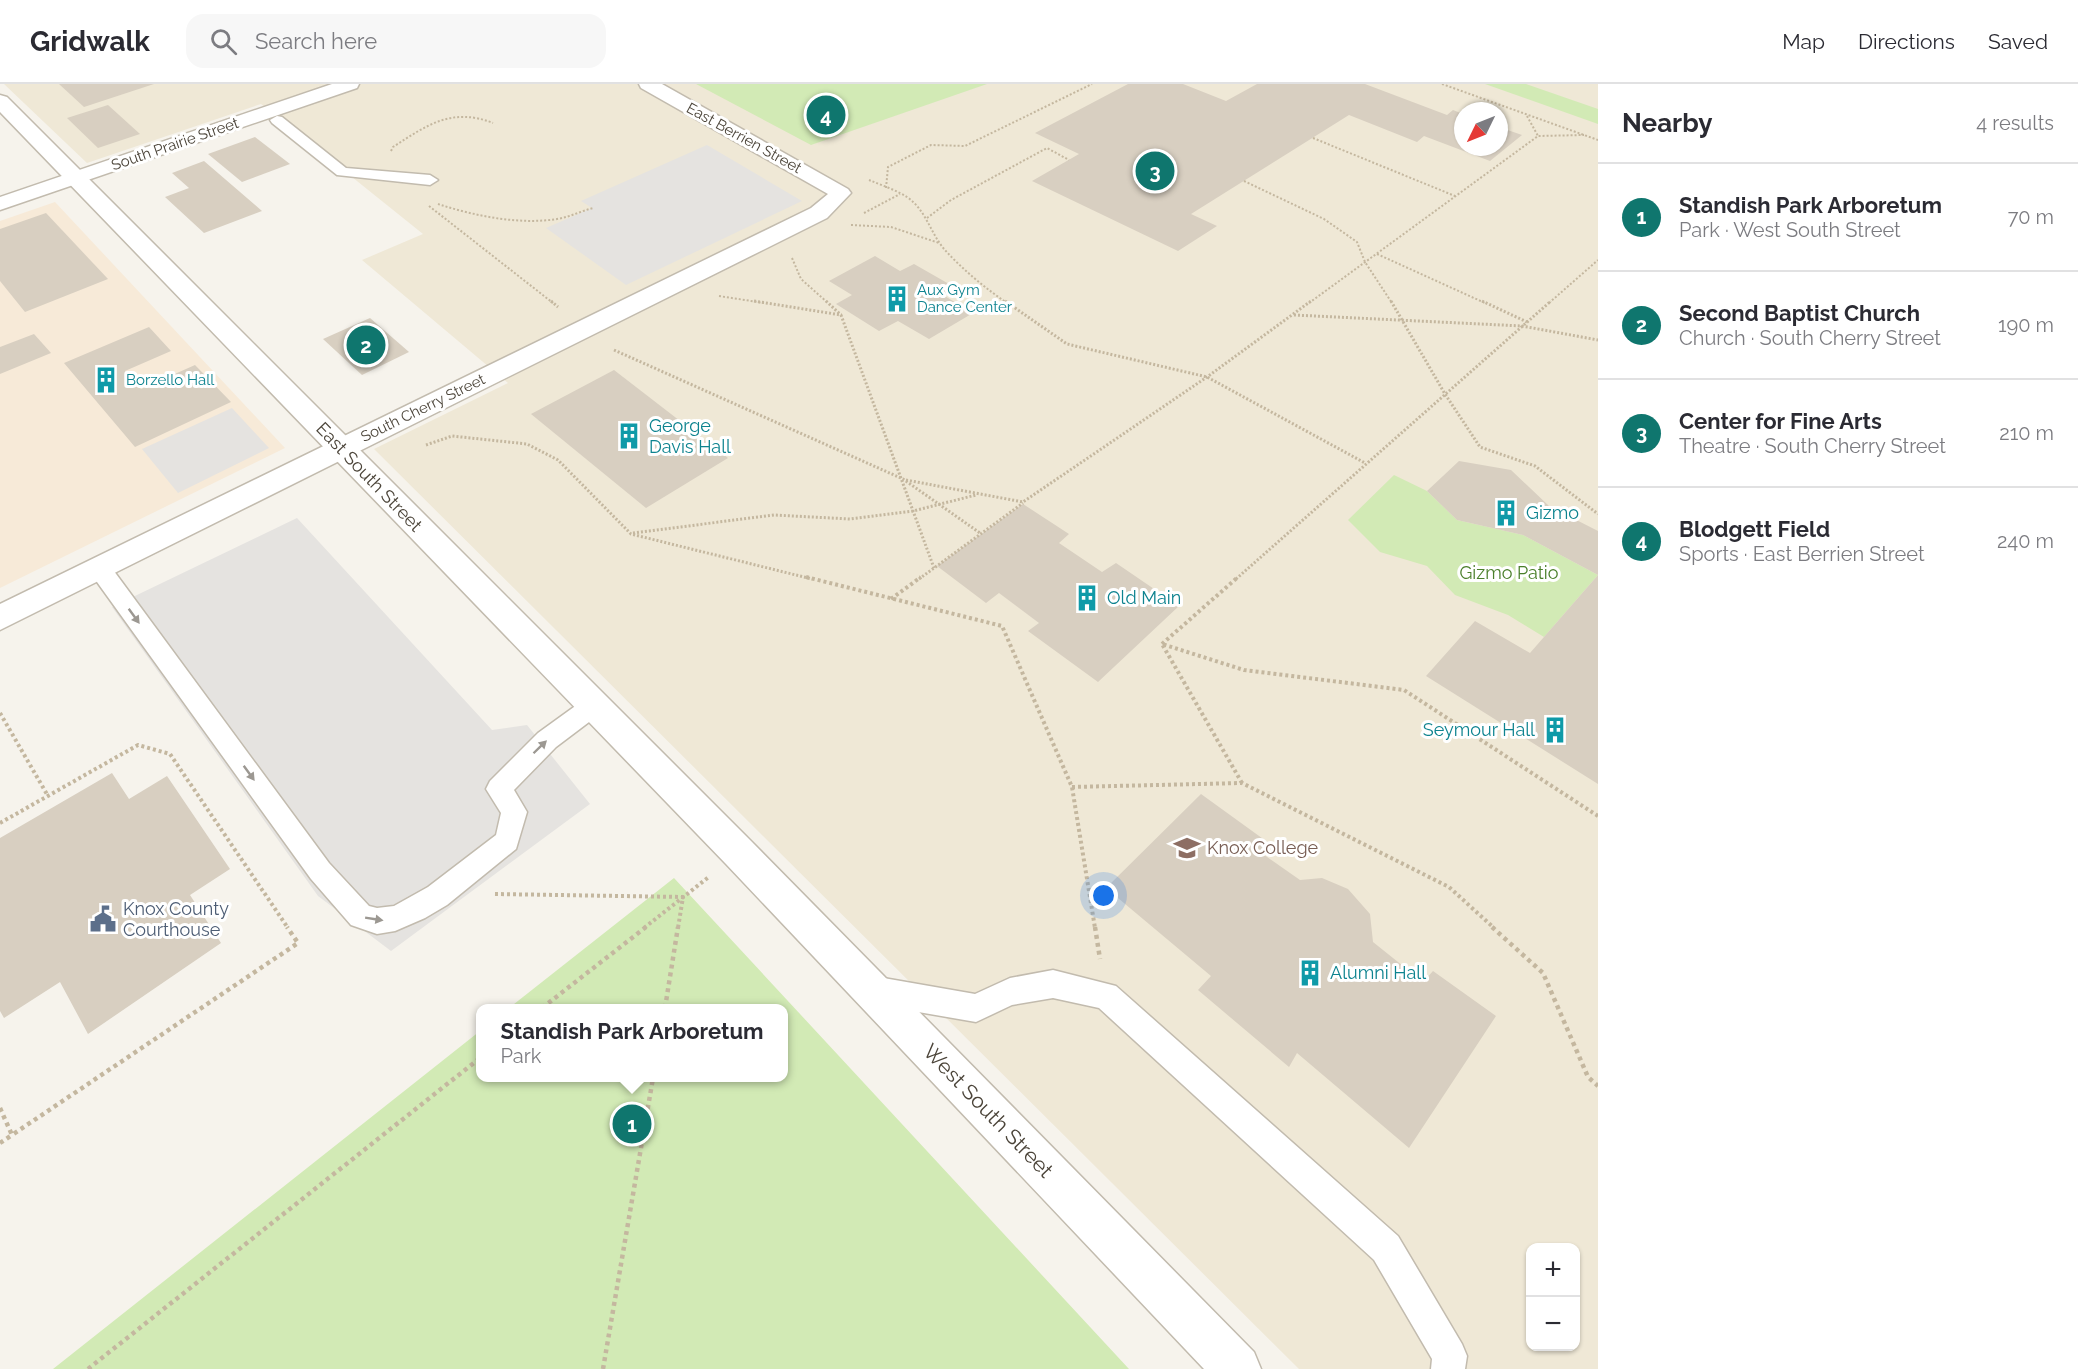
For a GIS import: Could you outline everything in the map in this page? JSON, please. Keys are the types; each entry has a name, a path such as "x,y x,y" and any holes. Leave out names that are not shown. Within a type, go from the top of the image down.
{"street":[{"name":"South Prairie Street","path":"0,204 350,84"},
{"name":"East Berrien Street","path":"648,84 841,193"},
{"name":"East South Street","path":"0,100 739,853"},
{"name":"South Cherry Street","path":"0,618 819,213 841,193"},
{"name":"West South Street","path":"739,853 1238,1369"}],"lane":[{"path":"277,120 342,172 430,180"},
{"path":"100,569 320,871 362,916 371,921 391,920 416,911 507,841 514,812 499,789 547,740 593,706"},
{"path":"871,990 976,1008 1010,992 1053,984 1106,996 1386,1248 1450,1356 1448,1369"}],"path":[{"path":"886,188 888,167 931,145 965,146 1092,84"},
{"path":"1442,84 1598,140"},
{"path":"1527,116 1538,136"},
{"path":"891,599 1023,502 1207,377 1538,136 1584,135"},
{"path":"1313,138 1456,196"},
{"path":"927,218 951,200 1047,148 1069,160"},
{"path":"814,178 869,180 907,197 927,218 940,244 988,290 1067,344 1207,377 1365,463"},
{"path":"1244,181 1324,219 1357,242 1365,262 1480,447 1535,466 1598,514"},
{"path":"863,214 900,194"},
{"path":"427,201 456,211 538,220 559,219 593,208"},
{"path":"854,219 844,224 891,227 940,244"},
{"path":"790,254 801,279 841,315 934,568"},
{"path":"1376,254 1527,322"},
{"path":"1162,644 1598,260"},
{"path":"687,278 715,296 841,315"},
{"path":"1293,315 1522,326 1598,340"},
{"path":"383,428 408,451 452,436 527,444 558,460 631,534 1002,626 1072,787 1106,996"},
{"path":"903,479 1023,502"},
{"path":"631,534 774,515 850,519 913,511 980,494"},
{"path":"1162,644 1242,783"},
{"path":"1162,644 1244,670 1404,690 1598,816"},
{"path":"0,713 48,796"},
{"path":"0,823 138,745 170,754 298,943 0,1143"},
{"path":"1072,787 1242,783 1449,887 1543,973 1588,1077 1598,1086"},
{"path":"547,1004 739,853"},
{"path":"493,894 684,897"},
{"path":"665,1004 684,897"},
{"path":"88,1369 476,1061"},
{"path":"603,1369 652,1082"},
{"path":"0,1108 12,1135"}],"shaded area":[{"name":"Knox College","path":"4,84 1598,84 1598,1369 1299,1369 374,449 508,383 362,260 423,234 261,104 87,163"},
{"path":"707,145 802,201 626,285 546,228 592,208 581,201"},
{"path":"55,202 285,448 0,588 0,221"},
{"path":"232,408 269,448 178,493 142,449"},
{"path":"297,518 492,730 527,725 590,804 391,951 318,896 112,607"}],"green space":[{"path":"696,84 987,84 811,145"},
{"path":"1485,84 1526,84 1598,109 1598,124"},
{"name":"Gizmo Patio","path":"1394,475 1427,491 1457,520 1523,535 1598,575 1544,637 1508,615 1455,595 1427,566 1380,552 1348,520"},
{"path":"674,878 1129,1369 53,1369 476,1034 476,1082 788,1082 788,1004 514,1004"}],"building":[{"path":"59,84 154,84 84,107"},
{"path":"1128,84 1183,84 1226,101 1257,84 1365,84 1447,115 1454,110 1454,147 1424,136 1417,142 1349,115 1191,214 1217,226 1178,251 1032,181 1079,154 1035,133"},
{"path":"108,105 140,134 98,148 67,118"},
{"path":"1508,130 1522,135 1508,146"},
{"path":"255,137 290,164 242,182 208,154"},
{"path":"1477,156 1496,156 1490,161"},
{"path":"204,161 262,211 204,233 165,197 189,188 172,173"},
{"path":"46,213 108,279 25,312 0,281 0,229"},
{"name":"Aux Gym Dance Center","path":"875,256 900,271 914,264 956,288 943,295 973,313 929,339 898,321 879,331 836,304 852,295 829,281"},
{"path":"370,318 409,352 362,375 323,339"},
{"name":"Borzello Hall","path":"149,327 171,351 125,371 141,389 195,365 231,402 135,447 64,363"},
{"path":"34,334 51,353 0,374 0,347"},
{"name":"George Davis Hall","path":"614,370 728,458 646,508 531,414"},
{"name":"Gizmo","path":"1459,461 1511,470 1549,506 1598,531 1598,575 1523,535 1457,520 1427,491"},
{"name":"Old Main","path":"1023,504 1069,534 1059,543 1102,572 1116,563 1179,606 1098,682 1028,631 1039,623 999,593 986,603 937,566"},
{"name":"Seymour Hall","path":"1598,575 1598,784 1426,676 1475,621 1530,653"},
{"name":"Knox County Courthouse","path":"112,773 129,799 167,776 230,869 190,895 221,943 88,1034 60,982 4,1018 0,1011 0,838"},
{"name":"Alumni Hall","path":"1201,794 1266,841 1260,852 1300,880 1322,878 1348,889 1370,914 1373,942 1423,982 1433,971 1496,1016 1409,1148 1297,1053 1289,1067 1198,990 1211,976 1106,888"}],"place":[{"name":"Blodgett Field","path":"826,115"},
{"name":"Center for Fine Arts","path":"1155,171"},
{"name":"Aux Gym Dance Center","path":"897,299"},
{"name":"Second Baptist Church","path":"366,345"},
{"name":"Borzello Hall","path":"106,380"},
{"name":"George Davis Hall","path":"629,436"},
{"name":"Gizmo","path":"1506,513"},
{"name":"Old Main","path":"1087,598"},
{"name":"Seymour Hall","path":"1555,730"},
{"name":"Knox College","path":"1187,848"},
{"name":"Knox County Courthouse","path":"103,919"},
{"name":"Alumni Hall","path":"1310,973"},
{"name":"Standish Park Arboretum","path":"632,1124"}]}
